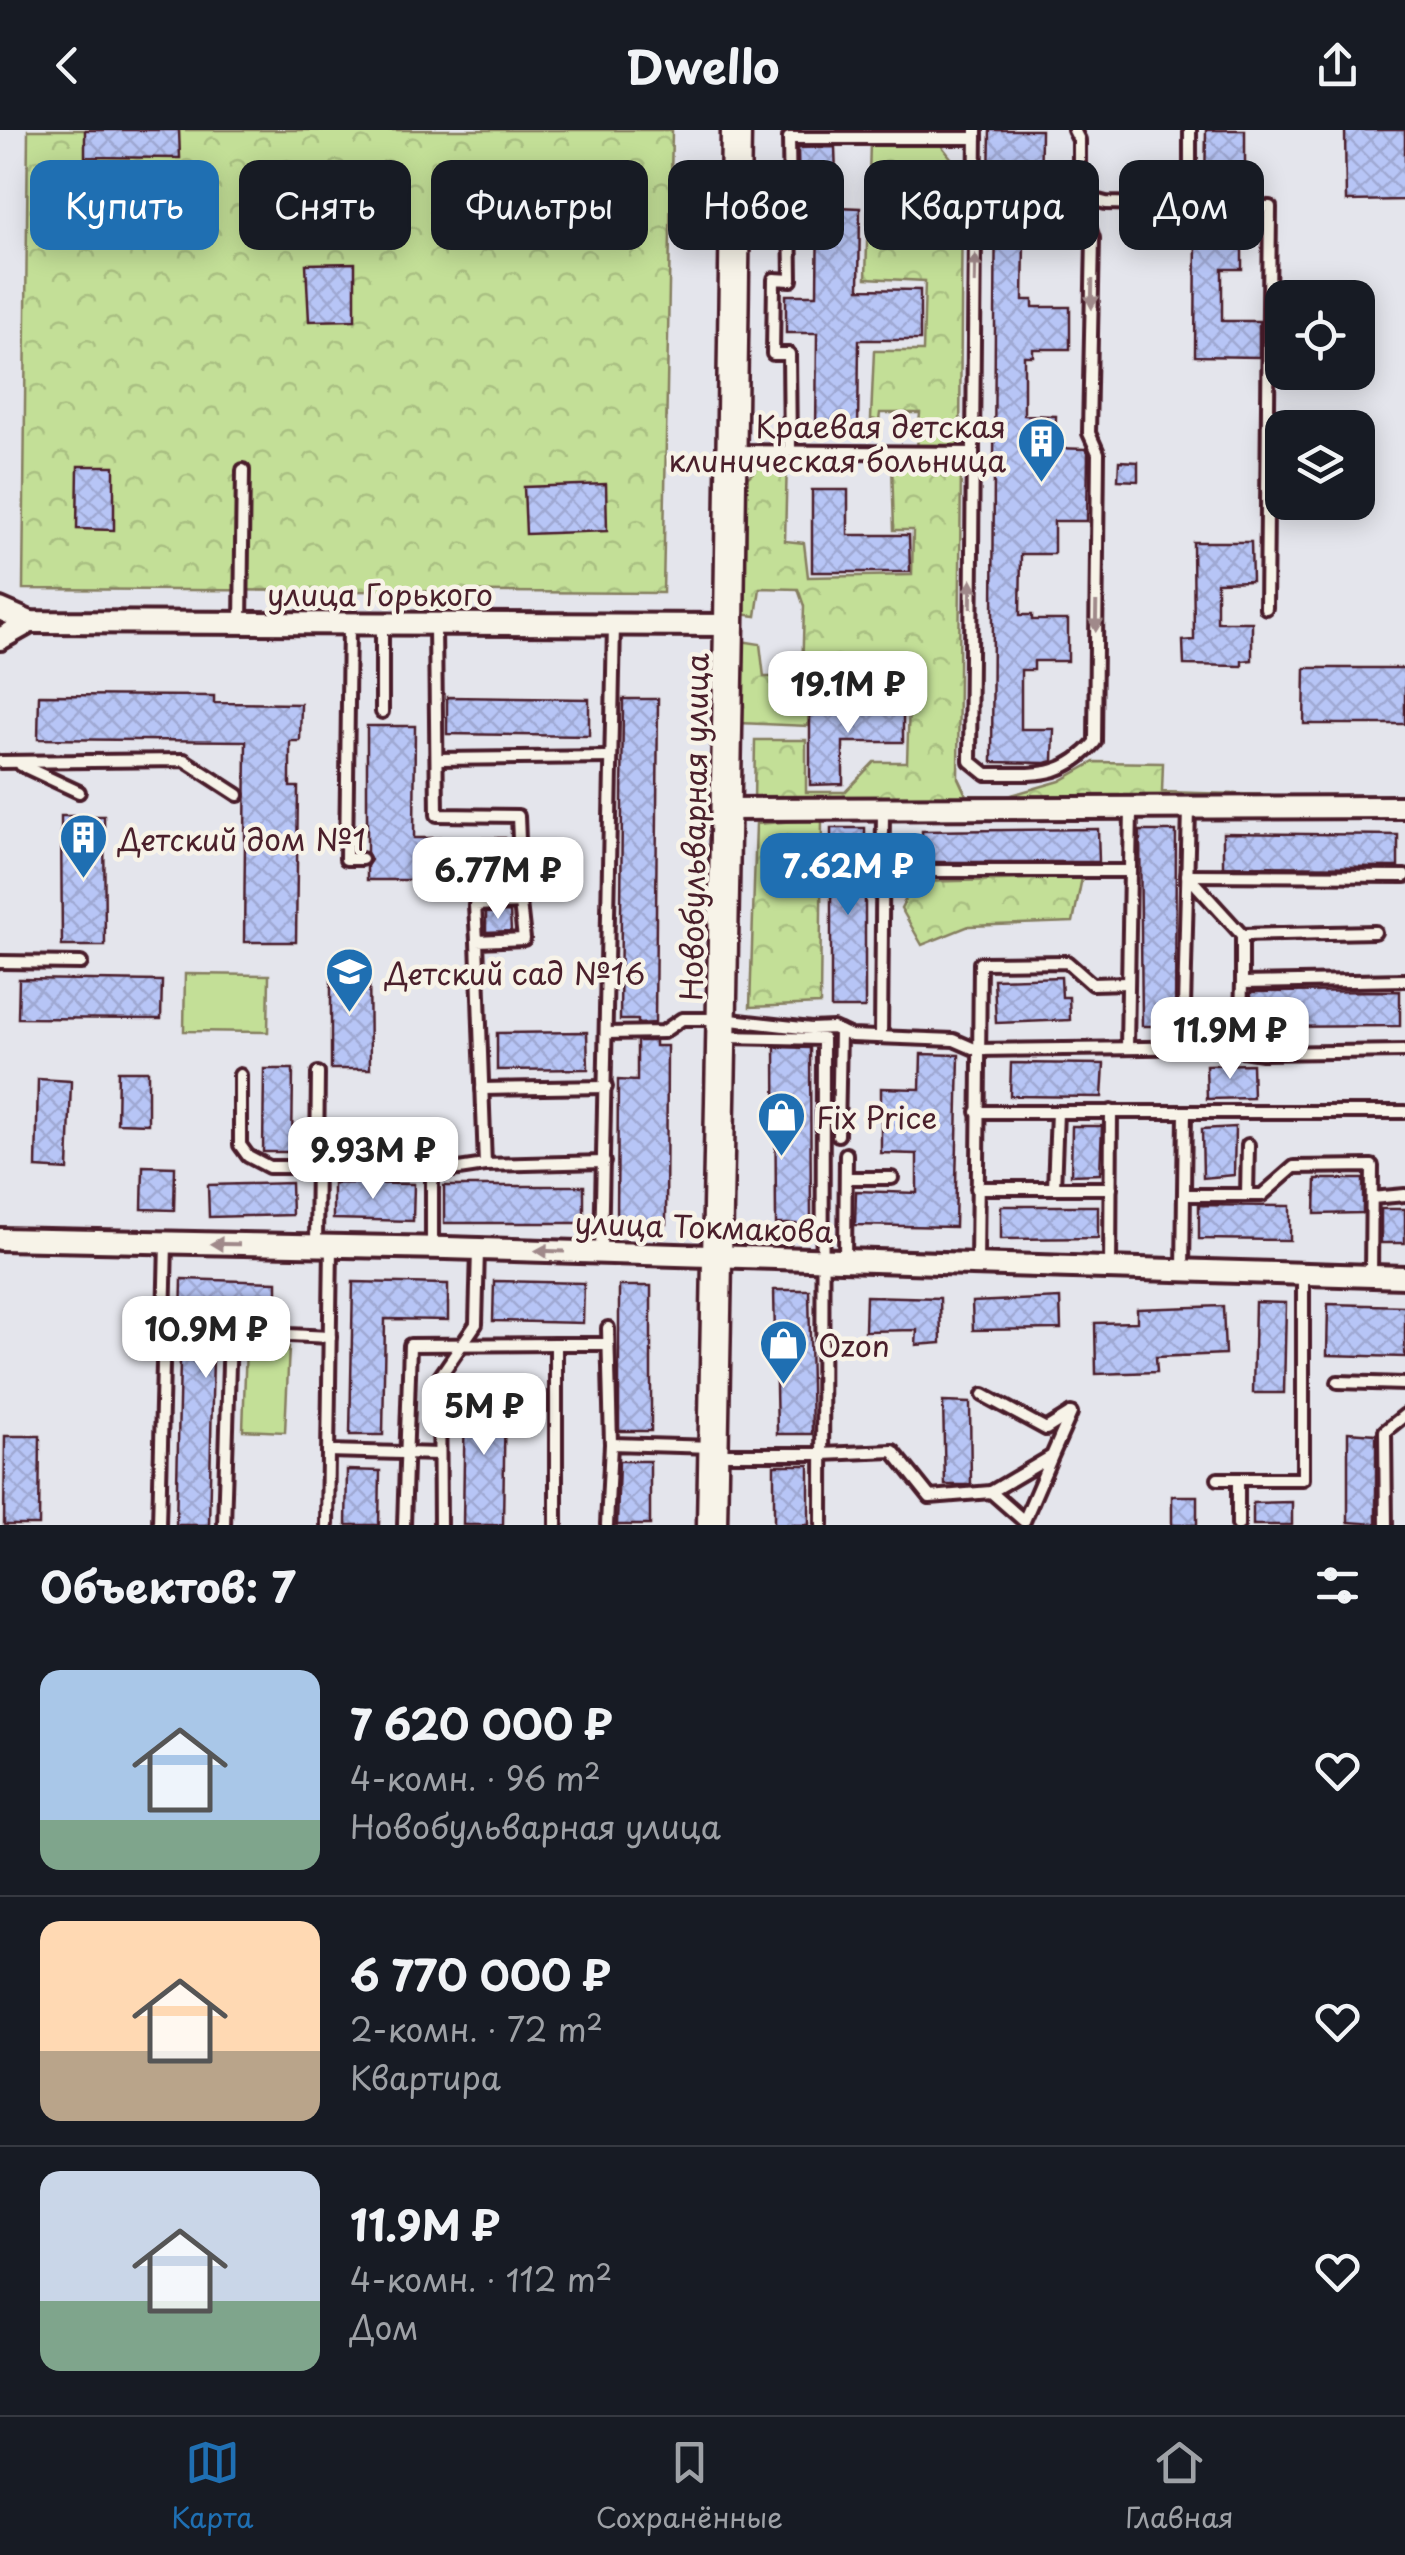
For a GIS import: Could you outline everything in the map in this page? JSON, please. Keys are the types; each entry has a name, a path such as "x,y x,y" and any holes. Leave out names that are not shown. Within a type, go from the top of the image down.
{"street":[{"name":"Новобульварная улица","path":"712,1525 736,130"},
{"name":"улица Горького","path":"0,609 30,622 729,624"},
{"name":"улица Горького","path":"0,639 30,622"},
{"path":"726,809 1405,808"},
{"name":"улица Токмакова","path":"0,1239 432,1247 1405,1277"}],"lane":[{"path":"1074,130 1079,140 1079,160"},
{"path":"1190,130 1190,160"},
{"path":"790,450 789,354 774,354 774,279 791,280 789,138 976,134 970,761 986,774 1054,772 1080,759 1095,742 1098,453 1089,433 1093,250"},
{"path":"1099,201 1270,207 1266,608"},
{"path":"731,451 973,452"},
{"path":"241,623 243,470"},
{"path":"350,623 346,859 362,860"},
{"path":"382,624 382,712"},
{"path":"435,624 438,816 518,816 520,864"},
{"path":"601,1253 614,624"},
{"path":"437,759 611,757"},
{"path":"0,762 184,760 238,795"},
{"path":"16,762 79,792"},
{"path":"881,1036 883,808"},
{"path":"1127,1048 1131,808"},
{"path":"1183,1048 1189,808"},
{"path":"882,872 1130,871"},
{"path":"1187,875 1405,876"},
{"path":"1187,875 1242,935 1240,1050"},
{"path":"477,941 524,939 520,903 475,905 485,1165"},
{"path":"1242,935 1375,932"},
{"path":"0,962 82,963"},
{"path":"978,1266 980,963 1067,962 1092,984 1128,983"},
{"path":"1242,982 1405,980"},
{"path":"607,1032 663,1032 682,1020 823,1039 822,1525"},
{"path":"722,1028 833,1028 851,1036 954,1040 977,1050 1222,1047 1262,1053 1405,1051"},
{"path":"838,1134 840,1031"},
{"path":"318,1073 317,1166 330,1336 327,1525"},
{"path":"240,1075 240,1145 248,1156 268,1167 317,1166"},
{"path":"482,1089 606,1087"},
{"path":"978,1112 1405,1112"},
{"path":"1054,1188 1057,1112"},
{"path":"1110,1269 1111,1112"},
{"path":"1183,1272 1185,1112"},
{"path":"1248,1145 1248,1195"},
{"path":"845,1262 846,1154"},
{"path":"432,1247 432,1173 485,1165 604,1162"},
{"path":"1184,1196 1262,1195 1294,1166 1372,1166 1370,1276"},
{"path":"846,1178 892,1178"},
{"path":"977,1188 1110,1188"},
{"path":"1372,1198 1405,1195"},
{"path":"159,1525 166,1242"},
{"path":"440,1525 439,1378 476,1324 478,1249"},
{"path":"1218,1479 1302,1478 1303,1275"},
{"path":"607,1525 612,1444 608,1328"},
{"path":"224,1525 230,1332 330,1336"},
{"path":"404,1525 410,1344 608,1344"},
{"path":"556,1344 556,1525"},
{"path":"1338,1382 1405,1384"},
{"path":"983,1395 1046,1429 1070,1413 1024,1523 991,1492"},
{"path":"1386,1525 1385,1431 1405,1415"},
{"path":"612,1444 822,1454 893,1451 930,1497 991,1492 1052,1456"},
{"path":"328,1451 439,1454"},
{"path":"1238,1480 1238,1525"}],"green space":[{"path":"28,130 672,130 671,160 668,160 663,593 23,589"},
{"path":"870,143 940,144 953,160 869,160"},
{"path":"867,250 961,250 960,442 953,448 917,448 920,413 880,413 879,421 871,419 874,351 923,351 925,281 866,278"},
{"path":"768,458 787,458 785,541 804,543 808,577 912,575 913,530 894,530 892,464 961,468 958,778 966,795 1008,796 1060,781 1094,762 1163,763 1162,792 1272,795 1271,803 754,803 755,740 806,740 806,792 845,792 874,762 907,762 909,703 809,702 808,726 739,723 741,641 760,644 764,677 802,677 804,606 798,589 760,588 756,616 740,614 740,567 746,557 747,478"},
{"path":"822,819 820,1004 750,1007 756,824"},
{"path":"1082,878 1073,922 969,926 922,945 901,908 915,882"},
{"path":"185,974 269,975 268,1032 184,1031"},
{"path":"246,1345 289,1347 285,1432 243,1430"}],"building":[{"path":"85,130 179,130 180,158 85,157"},
{"name":"Краевая детская клиническая больница","path":"990,130 1041,130 1041,160 989,160"},
{"path":"1206,130 1245,130 1245,160 1205,160"},
{"path":"1345,130 1405,130 1405,200 1346,201"},
{"name":"Краевая детская клиническая больница","path":"835,147 835,160 798,160 798,148"},
{"name":"Краевая детская клиническая больница","path":"844,207 860,208 859,289 920,290 920,340 859,340 858,434 816,434 817,333 786,333 786,295 817,295 817,250 844,250"},
{"name":"Краевая детская клиническая больница","path":"996,250 1024,250 1023,300 1033,300 1033,307 1070,307 1070,349 1033,349 1033,356 1024,356 1024,415 1056,416 1055,448 1088,452 1087,521 1054,521 1054,554 1021,554 1020,615 1032,615 1032,620 1068,620 1068,661 1034,661 1034,670 1021,670 1021,729 1054,729 1053,761 992,762"},
{"path":"1196,250 1242,250 1242,269 1222,269 1222,321 1259,321 1259,357 1195,356"},
{"path":"355,263 355,320 309,321 306,264"},
{"path":"1119,461 1138,462 1138,481 1118,480"},
{"path":"78,466 114,466 114,530 77,529"},
{"path":"606,484 607,531 526,534 524,487"},
{"name":"Краевая детская клиническая больница","path":"812,490 848,490 848,535 909,535 910,572 812,572"},
{"path":"1193,542 1251,542 1252,581 1217,582 1217,622 1252,622 1252,660 1242,661 1242,666 1184,665 1183,641 1194,640"},
{"path":"1305,668 1405,668 1405,724 1304,724"},
{"path":"39,695 214,696 214,703 301,704 300,741 290,741 290,787 298,787 296,942 244,942 246,741 38,739"},
{"path":"447,697 589,699 589,736 447,734"},
{"path":"623,699 658,699 655,1023 620,1020"},
{"path":"810,706 903,706 903,742 843,742 843,784 810,785"},
{"path":"367,726 415,726 414,838 505,838 505,880 367,880 371,860 367,852"},
{"name":"Детский дом №1","path":"61,816 104,816 105,946 62,946"},
{"path":"831,828 865,828 865,1008 831,1008"},
{"path":"1098,829 1099,862 922,862 922,831"},
{"path":"1140,831 1176,831 1175,1026 1142,1026"},
{"path":"1223,833 1398,835 1398,867 1223,866"},
{"path":"510,912 511,931 486,932 486,913"},
{"name":"Детский сад №16","path":"331,961 369,961 370,1069 331,1069"},
{"path":"1061,977 1062,997 1069,997 1070,1020 996,1023 994,979"},
{"path":"19,979 162,981 161,1019 18,1018"},
{"path":"1400,991 1400,1026 1251,1027 1251,992"},
{"path":"587,1032 588,1069 497,1070 497,1033"},
{"path":"637,1041 667,1046 666,1224 617,1223 618,1080 637,1081"},
{"path":"775,1047 810,1048 811,1224 776,1224"},
{"path":"921,1054 959,1055 955,1227 855,1225 856,1191 917,1193 917,1154 881,1153 881,1088 920,1089"},
{"path":"1011,1063 1104,1064 1102,1097 1010,1096"},
{"path":"1252,1064 1253,1098 1207,1099 1206,1065"},
{"path":"264,1069 293,1069 292,1152 263,1152"},
{"path":"118,1071 148,1071 148,1124 117,1123"},
{"path":"38,1079 71,1081 68,1170 36,1168"},
{"path":"1072,1126 1102,1126 1100,1174 1071,1175"},
{"path":"1235,1127 1234,1175 1203,1178 1202,1129"},
{"path":"143,1166 175,1167 174,1210 142,1209"},
{"path":"1316,1179 1363,1179 1363,1213 1315,1214"},
{"path":"291,1183 292,1215 209,1217 208,1185"},
{"path":"333,1183 414,1184 413,1221 333,1219"},
{"path":"444,1186 584,1186 584,1223 444,1223"},
{"path":"1199,1205 1290,1206 1290,1240 1199,1239"},
{"path":"1001,1206 1098,1206 1098,1238 1001,1239"},
{"path":"1381,1209 1405,1209 1405,1243 1381,1243"},
{"path":"182,1279 277,1282 277,1316 214,1314 209,1525 176,1525"},
{"path":"494,1281 584,1283 583,1323 493,1321"},
{"path":"353,1282 448,1284 448,1320 385,1319 383,1435 350,1435"},
{"path":"619,1286 651,1286 651,1431 619,1431"},
{"path":"774,1290 809,1290 812,1434 777,1434"},
{"path":"866,1296 940,1298 941,1343 916,1345 917,1330 865,1331"},
{"path":"1060,1298 1061,1329 973,1330 972,1302"},
{"path":"1255,1302 1286,1303 1284,1393 1253,1393"},
{"path":"1328,1304 1405,1306 1405,1357 1327,1355"},
{"path":"1223,1306 1225,1354 1156,1357 1157,1372 1096,1374 1095,1323 1137,1322 1137,1309"},
{"path":"465,1391 505,1392 503,1525 463,1525"},
{"path":"943,1402 970,1403 971,1485 945,1485"},
{"path":"1348,1432 1376,1434 1376,1524 1348,1522"},
{"path":"5,1436 40,1436 39,1525 4,1525"},
{"path":"619,1461 650,1461 650,1525 617,1525"},
{"path":"774,1465 809,1465 809,1525 774,1525"},
{"path":"347,1470 380,1471 379,1525 346,1525"},
{"path":"1172,1496 1197,1496 1197,1525 1172,1525"},
{"path":"1292,1502 1292,1525 1253,1525 1253,1503"}],"place":[{"name":"Краевая детская клиническая больница","path":"1041,484"},
{"name":"Детский дом №1","path":"83,880"},
{"name":"Детский сад №16","path":"350,1014"},
{"name":"Fix Price","path":"781,1158"},
{"name":"Ozon","path":"783,1386"}]}
